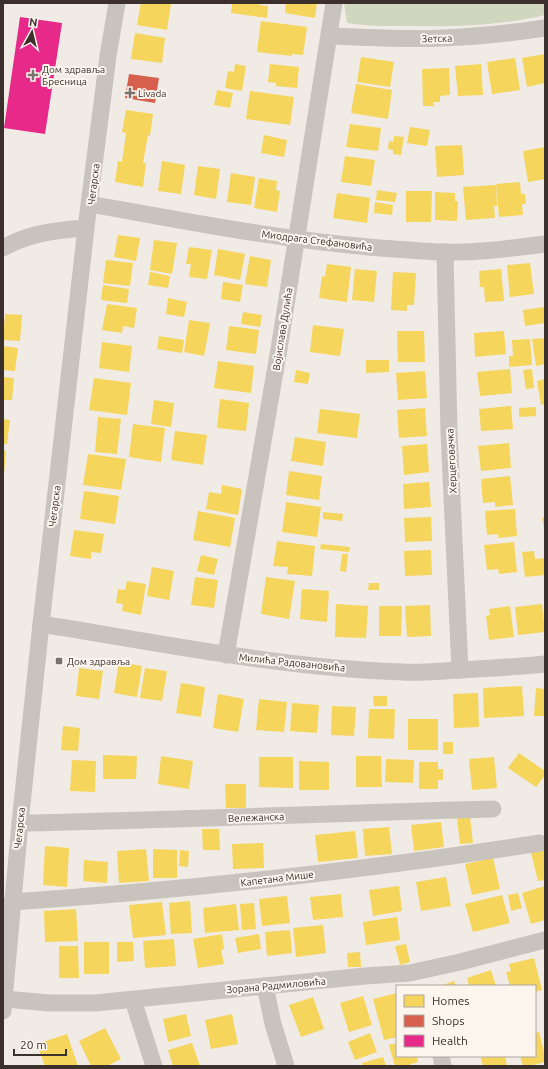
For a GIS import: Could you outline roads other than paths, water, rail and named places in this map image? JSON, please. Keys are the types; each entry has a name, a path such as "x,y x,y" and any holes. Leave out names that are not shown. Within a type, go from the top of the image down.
{"street":[{"name":"Чегарска","path":"4,1005 12,902 41,624 86,228 108,56 117,3"},
{"name":"Војислава Дулића","path":"226,655 260,465 334,3"},
{"name":"Зетска","path":"329,36 440,38 481,36 545,28"},
{"name":"Миодрага Стефановића","path":"90,204 346,246 445,252 482,251 545,244"},
{"path":"3,248 29,236 43,232 86,228"},
{"name":"Херцеговачка","path":"445,252 450,432 460,670"},
{"name":"Милића Радовановића","path":"41,624 151,641 226,655 336,667 389,671 431,672 506,668 545,664"},
{"name":"Вележанска","path":"20,823 493,810"},
{"name":"Капетана Мише","path":"12,902 123,894 252,882 540,843"},
{"name":"Зорана Радмиловића","path":"4,1005 69,1004 133,1000 265,986 413,980 460,962 545,940"},
{"path":"265,986 273,1024 286,1066"},
{"path":"133,1000 154,1066"}],"place":[{"name":"Дом здравља Бресница","path":"33,75"},
{"name":"Livada","path":"130,93"},
{"name":"Дом здравља","path":"59,661"}]}
